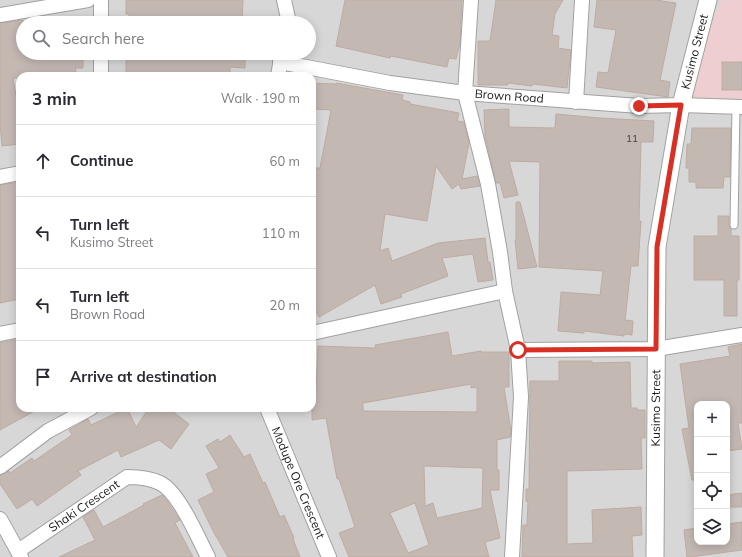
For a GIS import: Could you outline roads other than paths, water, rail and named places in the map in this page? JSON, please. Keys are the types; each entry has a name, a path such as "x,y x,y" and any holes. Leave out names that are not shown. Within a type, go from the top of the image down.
{"street":[{"path":"0,15 88,0"},
{"path":"101,0 101,16"},
{"path":"284,0 287,16"},
{"path":"471,0 465,93 488,184 505,291 518,350 520,397 512,557"},
{"path":"576,102 582,0"},
{"name":"Kusimo Street","path":"655,557 657,247 681,105 708,0"},
{"path":"101,60 101,72"},
{"path":"279,72 281,60"},
{"name":"Brown Road","path":"294,60 390,83 465,93 639,106 681,105 739,107"},
{"path":"0,177 16,174"},
{"path":"316,331 505,291"},
{"path":"0,334 16,331"},
{"path":"518,350 656,349 742,335"},
{"path":"0,467 48,431 84,412"},
{"name":"Modupe Ore Crescent","path":"269,412 329,557"},
{"name":"Shaki Crescent","path":"20,554 127,476 143,478 161,483 171,491 181,505 208,557"},
{"path":"0,519 20,554"}],"lane":[{"path":"734,225 739,107"}]}
